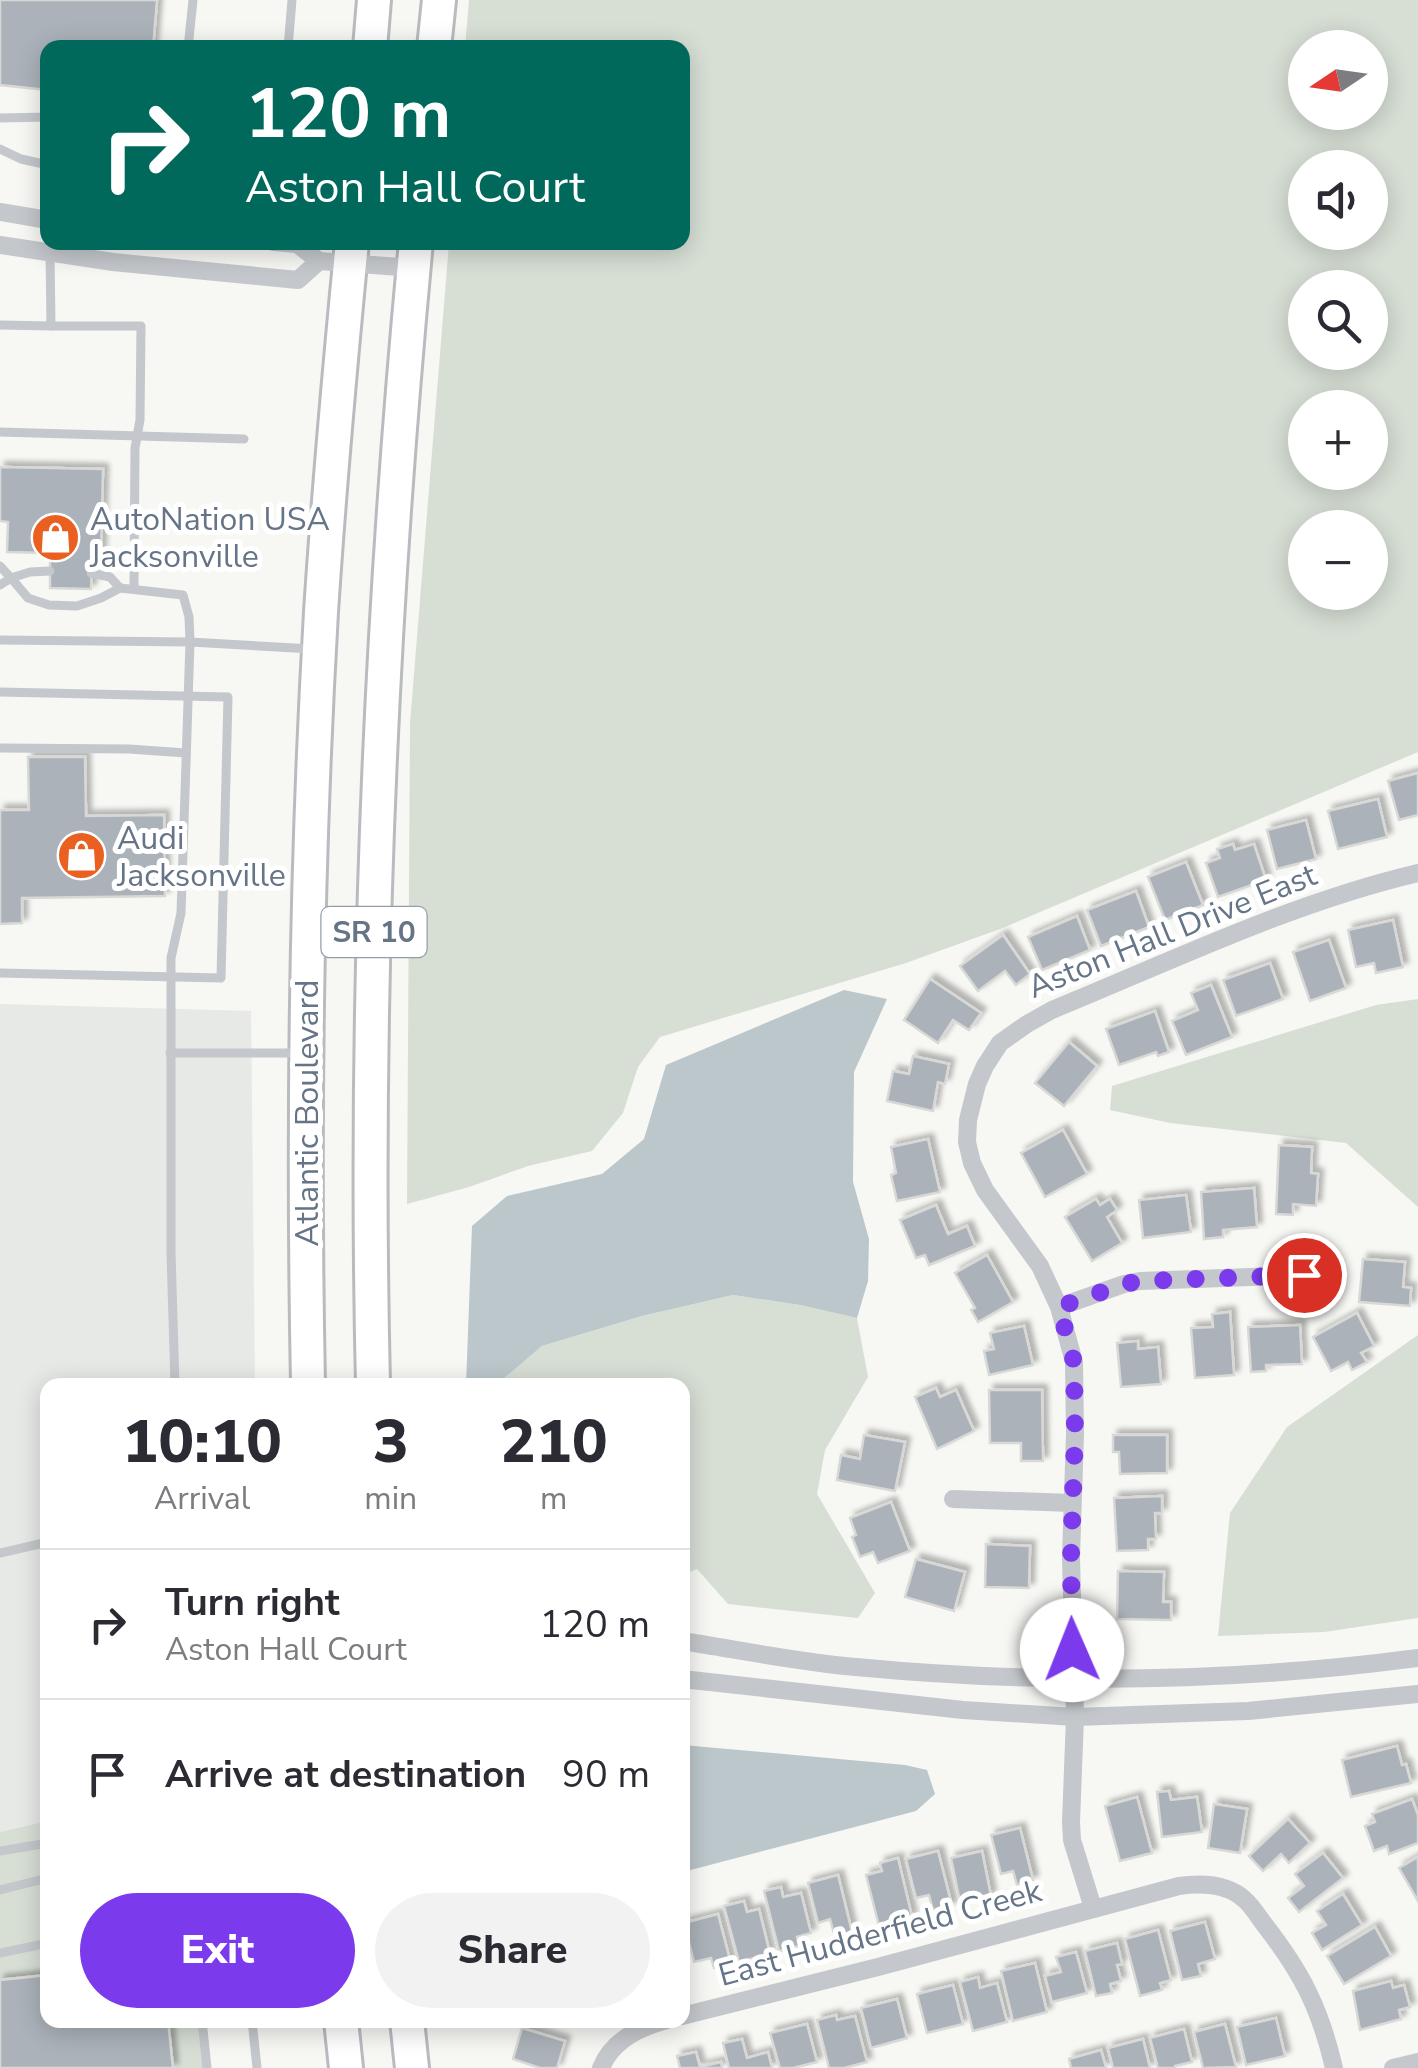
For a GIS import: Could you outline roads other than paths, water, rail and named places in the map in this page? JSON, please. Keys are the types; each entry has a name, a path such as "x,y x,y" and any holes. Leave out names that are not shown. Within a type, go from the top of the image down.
{"highway":[{"path":"371,40 374,0"},
{"path":"435,40 439,0"},
{"name":"Atlantic Boulevard","path":"308,1378 306,1054 313,783 334,436 340,255"},
{"name":"Atlantic Boulevard","path":"372,1378 370,1127 378,798 398,440 415,255"},
{"path":"342,2028 346,2068"},
{"path":"355,2028 359,2068"},
{"path":"408,2028 412,2068"}],"street":[{"path":"0,212 40,219"},
{"path":"0,245 40,247"},
{"path":"66,250 298,280 340,255 415,255"},
{"name":"Aston Hall Drive East","path":"1094,1908 1070,1822 1075,1717 1074,1362 1059,1307 1040,1266 985,1190 972,1163 967,1142 968,1120 978,1084 1000,1044 1052,1010 1316,902 1418,873"},
{"path":"1059,1307 1140,1281 1304,1275"},
{"path":"953,1499 1072,1503"},
{"path":"690,1643 851,1667 1072,1680 1171,1680 1344,1668 1418,1658"},
{"path":"750,1687 752,1651"},
{"path":"690,1681 963,1710 1075,1717 1248,1711 1418,1694"},
{"name":"East Hudderfield Creek","path":"690,2014 1094,1908 1191,1884 1210,1885 1244,1898 1274,1937 1309,1990 1325,2030 1334,2068"},
{"path":"603,2063 623,2039 643,2028"},
{"path":"1393,2068 1418,2062"}],"lane":[{"path":"189,40 193,0"},
{"path":"289,40 292,0"},
{"path":"0,118 40,116"},
{"path":"0,150 40,163"},
{"path":"51,250 51,326"},
{"path":"0,325 141,326 134,590"},
{"path":"0,432 244,439"},
{"path":"0,566 28,598 49,605 77,606 120,588 183,595 189,616 181,914 171,958 175,1378"},
{"path":"0,585 30,572 50,572"},
{"path":"91,573 110,577 120,588"},
{"path":"0,640 190,642 320,649"},
{"path":"0,692 228,697 222,978 0,972"},
{"path":"0,748 186,753"},
{"path":"170,1053 306,1054"},
{"path":"0,1552 40,1544"},
{"path":"0,1851 40,1844"},
{"path":"0,1890 40,1880"},
{"path":"0,1953 40,1944"},
{"path":"203,2028 207,2068"},
{"path":"253,2028 256,2068"}],"place":[{"name":"AutoNation USA Jacksonville","path":"55,537"},
{"name":"Audi Jacksonville","path":"82,856"}]}
